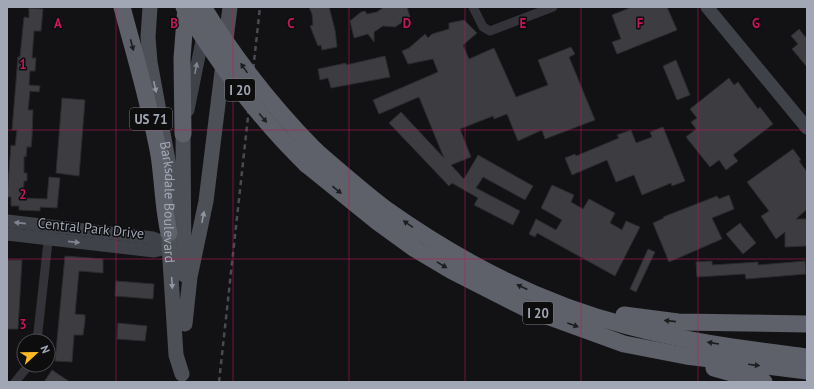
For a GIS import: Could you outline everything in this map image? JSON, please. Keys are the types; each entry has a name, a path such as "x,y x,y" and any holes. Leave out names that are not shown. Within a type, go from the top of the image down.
{"highway":[{"name":"US 71","path":"122,7 159,155 165,215 180,242"},
{"name":"US 71","path":"184,134 182,58 185,7"},
{"name":"I 20","path":"185,7 230,79 287,146 307,165 374,220 415,249 452,271 525,308 624,344 686,356 807,371"},
{"name":"I 20","path":"203,7 257,86 281,116 315,150 386,209 429,238 498,276 543,296 602,318 676,337 807,357"},
{"path":"543,296 622,315 678,322 807,324"},
{"path":"624,344 764,382"}],"main road":[{"name":"Barksdale Boulevard","path":"150,7 148,37 150,62 170,171 180,242 190,277 185,324 186,355 182,378"},
{"name":"Barksdale Boulevard","path":"182,378 176,355 184,134 209,7"},
{"path":"180,242 206,201 230,7"},
{"path":"707,7 806,124"},
{"name":"Central Park Drive","path":"7,221 49,233 154,251 180,242"},
{"name":"Central Park Drive","path":"7,234 49,233"}],"street":[{"path":"473,7 483,27 490,31 553,7"},
{"path":"38,333 49,233"},
{"path":"15,382 22,373"}],"building":[{"path":"309,7 329,7 335,30 337,47 322,50 321,45 318,46 310,26 313,25 312,14"},
{"path":"384,7 407,7 410,17 395,27 383,26 374,32 374,42 368,34 354,38 350,21 361,12 365,11 367,14 377,12"},
{"path":"632,7 667,7 677,30 617,54 612,42 621,39 612,15"},
{"path":"29,8 43,9 41,31 34,31 32,58 36,58 35,71 30,71 29,85 40,86 39,92 30,91 28,110 33,110 32,137 31,147 27,147 26,157 24,156 24,173 27,173 27,181 24,181 23,198 47,199 49,177 60,178 57,208 40,207 40,211 19,210 19,206 11,206 11,197 7,197 11,145 15,146 17,130 12,130 18,57 20,57 24,17 29,18"},
{"path":"464,20 477,33 463,45 469,59 494,48 516,97 548,85 538,60 571,47 575,54 569,57 595,120 545,139 542,130 518,141 507,114 494,119 493,116 460,129 471,157 451,165 464,179 478,155 533,186 525,200 483,177 476,188 520,211 513,225 474,205 478,198 452,183 449,186 389,123 401,112 444,158 419,97 379,114 373,100 438,72 433,59 408,64 402,51 409,48 425,34 428,38 432,34 449,29 449,23"},
{"path":"799,29 807,39 807,67 792,49 798,44 791,36"},
{"path":"385,56 390,77 331,88 328,78 320,80 318,69 346,63 346,65"},
{"path":"676,60 690,95 677,100 663,66"},
{"path":"729,78 734,85 738,82 758,109 760,107 773,124 733,155 738,161 726,170 719,160 710,167 686,137 696,129 691,122 697,118 690,109"},
{"path":"62,98 85,100 79,176 56,173"},
{"path":"663,127 685,181 672,186 671,183 642,195 634,175 616,182 607,160 572,175 565,158 575,154 576,156 619,138 617,135 631,130 636,143 652,137 650,132"},
{"path":"793,149 807,172 807,209 796,219 807,219 807,246 785,247 785,232 776,239 761,216 769,211 747,182"},
{"path":"552,185 574,195 571,202 583,209 589,199 615,213 610,223 622,230 626,221 640,227 615,276 537,233 535,237 529,234 536,219 556,230 562,220 541,208"},
{"path":"729,195 734,209 712,218 722,239 669,262 653,223 664,218 663,217 717,196 719,199"},
{"path":"740,223 756,243 743,254 726,234"},
{"path":"648,249 655,252 636,292 630,289"},
{"path":"65,256 103,259 103,273 79,271 75,314 85,315 85,321 83,335 74,335 72,362 56,361"},
{"path":"7,260 22,260 18,329 7,329"},
{"path":"712,261 712,265 758,262 758,265 805,261 806,274 746,279 745,274 697,277 696,262"},
{"path":"116,281 154,284 153,299 115,296"},
{"path":"118,323 147,326 145,341 117,339"},
{"path":"50,373 56,373 70,382 44,382"}],"railway":[{"path":"219,382 260,7"}]}
